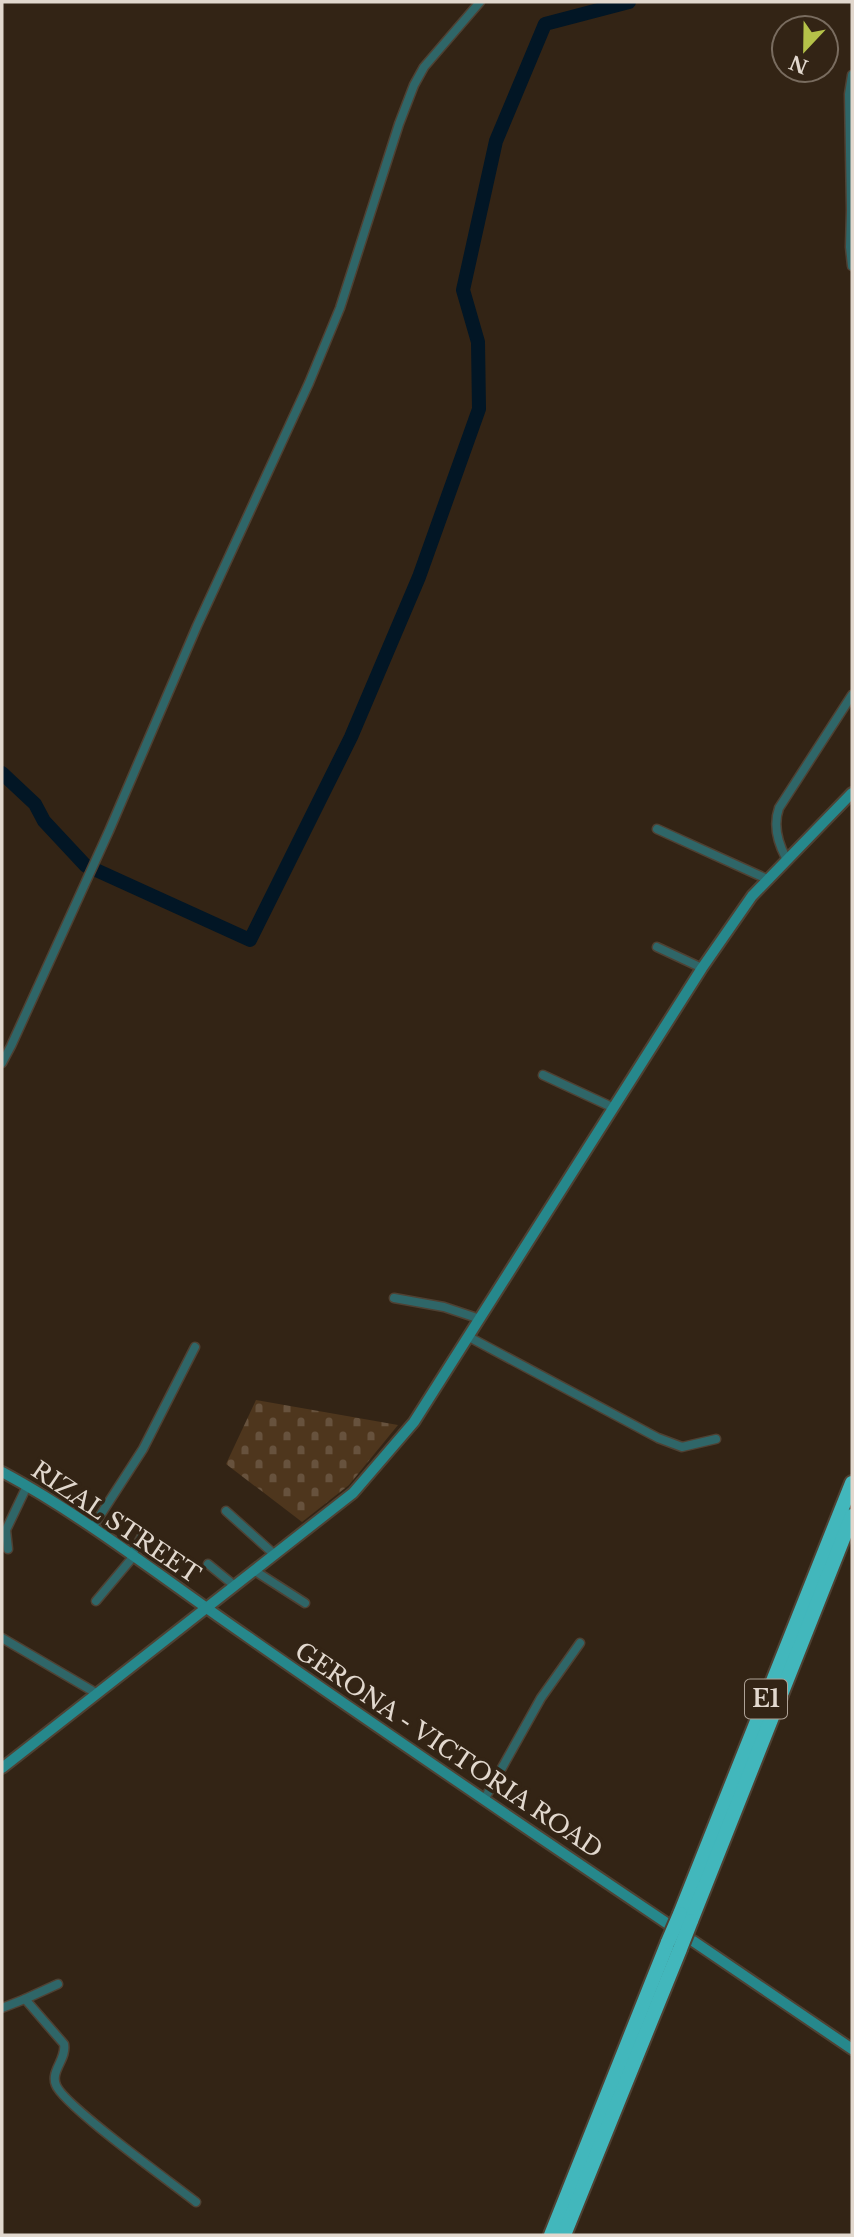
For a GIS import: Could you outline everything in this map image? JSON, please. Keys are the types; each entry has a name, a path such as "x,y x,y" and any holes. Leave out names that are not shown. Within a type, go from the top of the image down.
{"highway":[{"name":"E1","path":"564,2235 680,1944 686,1918 852,1483"},
{"name":"E1","path":"686,1918 852,1516"},
{"name":"E1","path":"551,2235 680,1944"}],"street":[{"path":"2,1063 12,1046 109,831 197,626 309,383 340,308 414,85 424,67 480,2"},
{"path":"852,75 849,94 852,266"},
{"path":"786,858 778,838 776,822 779,808 852,695"},
{"path":"2,1768 353,1493 397,1444 469,1337 702,968 752,896 852,793"},
{"path":"657,829 767,879"},
{"path":"657,947 702,968"},
{"path":"543,1075 614,1108"},
{"path":"394,1298 444,1307 480,1319"},
{"path":"469,1337 658,1438 682,1447 716,1438"},
{"path":"92,1528 143,1449 195,1347"},
{"name":"RIZAL STREET","path":"2,1472 92,1528 207,1609"},
{"path":"8,1549 6,1530 27,1486"},
{"path":"226,1511 275,1555"},
{"path":"96,1601 132,1556 144,1532"},
{"path":"208,1564 235,1586"},
{"path":"255,1571 305,1603"},
{"name":"GERONA - VICTORIA ROAD","path":"207,1609 668,1924"},
{"path":"2,1638 96,1693"},
{"path":"484,1800 541,1698 580,1643"},
{"path":"680,1944 852,2049"},
{"path":"2,2008 58,1984"},
{"path":"25,1999 64,2044 65,2055 54,2080 56,2087 74,2106 196,2202"}],"green space":[{"path":"256,1400 398,1425 349,1485 302,1522 226,1464"}],"waterway":[{"path":"96,870 250,940 351,737 419,577 479,409 478,342 463,290 496,141 545,24 629,2"},
{"path":"2,773 35,804 44,821 86,866"}]}
